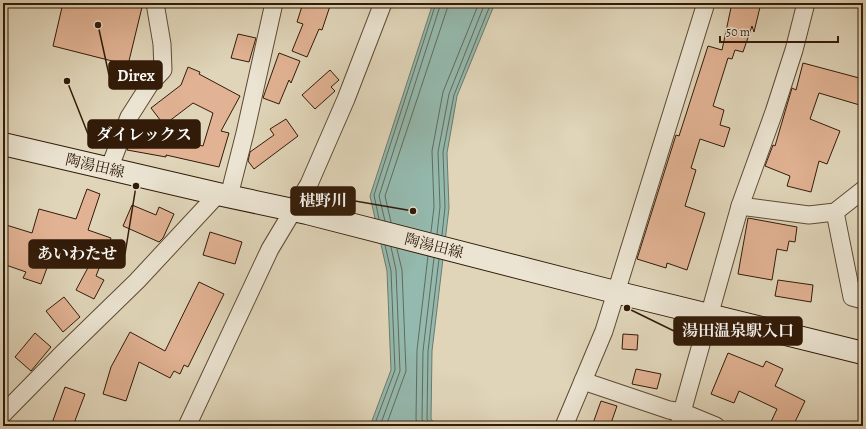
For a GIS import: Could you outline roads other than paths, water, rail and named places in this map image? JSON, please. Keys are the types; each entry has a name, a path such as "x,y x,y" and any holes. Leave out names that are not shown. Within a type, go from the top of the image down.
{"main road":[{"name":"陶湯田線","path":"3,144 300,212 863,353"}],"street":[{"path":"110,169 129,117 150,84 163,70 162,44 155,3"},
{"path":"3,414 223,195 245,132 274,3"},
{"path":"187,426 270,249 300,212 309,184 324,153 383,3"},
{"path":"564,426 604,331 607,290 706,3"},
{"path":"680,419 708,315 740,206 774,112 794,50 806,3"},
{"path":"740,206 809,216 835,212 863,190"},
{"path":"835,212 852,297 863,300"},
{"path":"583,381 669,410 680,419 716,426"}],"water":[{"path":"433,3 495,3 457,96 447,153 449,208 432,351 431,419 437,426 370,426 391,370 387,271 370,196"}],"place":[{"name":"Direx","path":"98,25"},
{"name":"ダイレックス","path":"67,81"},
{"name":"あいわたせ","path":"136,186"},
{"name":"椹野川","path":"413,211"},
{"name":"湯田温泉駅入口","path":"627,308"}]}
